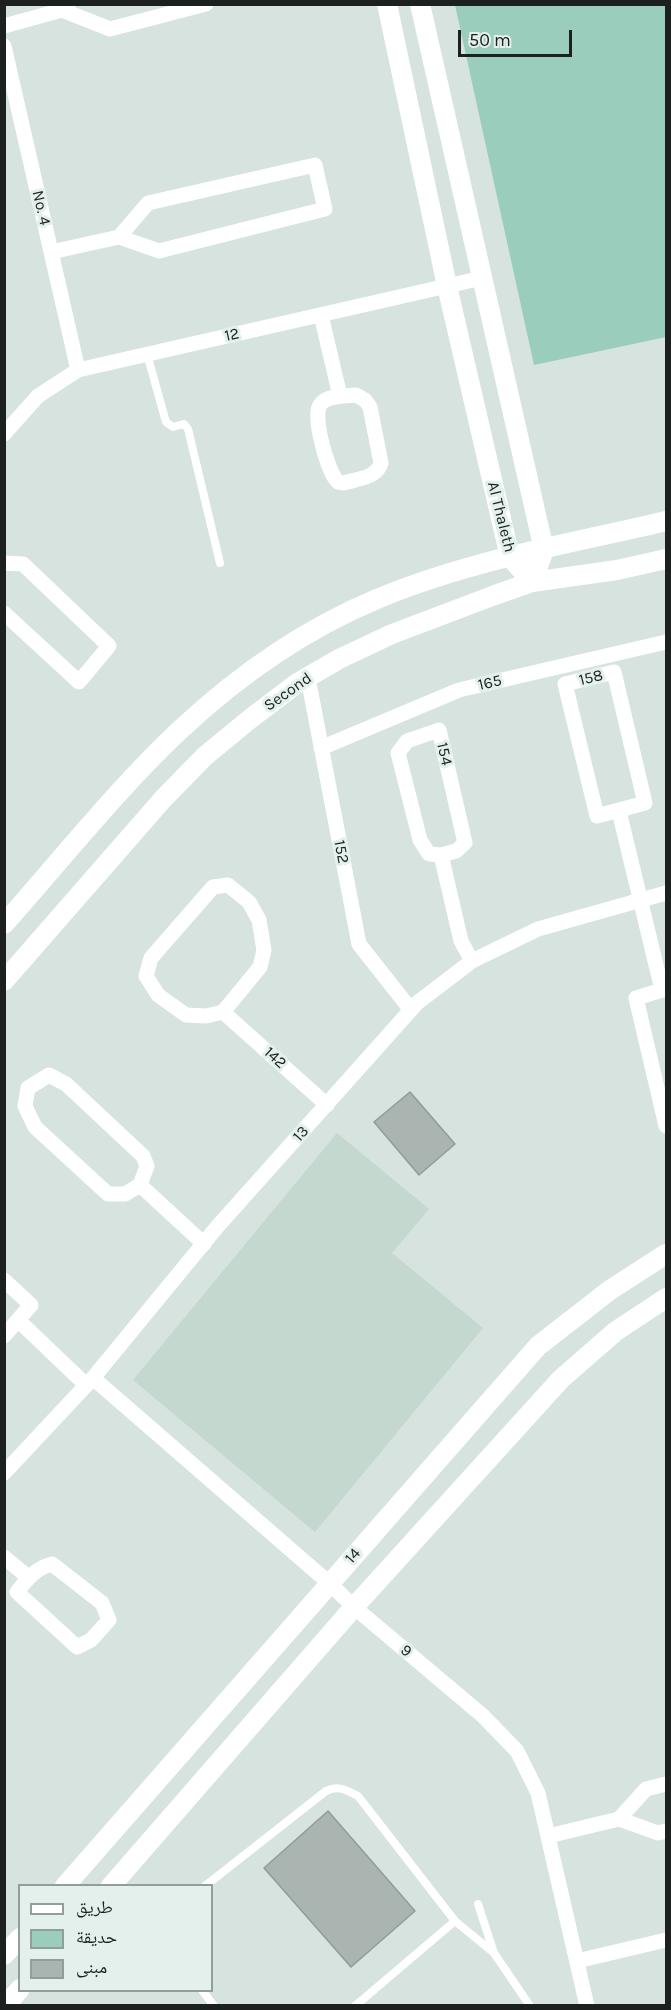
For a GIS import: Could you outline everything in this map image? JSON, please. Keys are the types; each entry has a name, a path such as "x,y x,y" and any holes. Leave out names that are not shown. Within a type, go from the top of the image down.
{"street":[{"path":"4,26 65,7 110,29 206,4"},
{"name":"Al Thaleth","path":"387,4 447,286 510,557 532,582 544,550 420,4"},
{"name":"No. 4","path":"4,46 78,370"},
{"path":"51,252 119,237 159,251 325,209 315,165 148,203 119,237"},
{"name":"12","path":"4,434 38,396 78,370 482,278"},
{"path":"321,315 340,396"},
{"path":"356,395 368,403 381,463 374,474 343,483 338,482 333,476 317,421 321,403 340,396 356,395"},
{"path":"4,924 137,773 182,728 227,690 276,654 320,626 378,599 428,581 510,557 666,521"},
{"name":"Second","path":"4,981 164,799 205,756 250,718 308,678 339,659 392,634 532,582 617,570 666,559"},
{"path":"4,563 23,564 109,646 79,682 4,612"},
{"name":"165","path":"321,748 459,690 666,642"},
{"name":"158","path":"614,672 645,803 619,811 597,816 565,684 614,672"},
{"name":"152","path":"308,678 359,944 411,1010"},
{"name":"154","path":"439,730 465,843 456,851 441,855 429,854 420,840 398,753 407,741 439,730"},
{"path":"619,811 664,990 636,998 666,1126"},
{"path":"441,855 461,941 472,961"},
{"path":"228,885 249,902 259,920 264,950 260,967 223,1011 206,1016 186,1015 158,995 146,976 151,958 213,887 228,885"},
{"name":"13","path":"4,1473 89,1382 204,1244 417,1003 472,961 538,929 666,893"},
{"name":"142","path":"223,1011 327,1105"},
{"path":"49,1075 66,1084 143,1156 147,1167 140,1185 125,1194 108,1194 35,1127 25,1106 28,1088 49,1075"},
{"path":"140,1185 204,1244"},
{"name":"14","path":"67,1884 538,1346 610,1290 666,1254"},
{"path":"4,1280 31,1305 4,1336"},
{"path":"113,1884 354,1607 561,1379 616,1331 666,1298"},
{"name":"9","path":"19,1321 329,1583 354,1607 483,1716 517,1751 538,1793 587,2006"},
{"path":"4,1557 28,1577"},
{"path":"52,1564 102,1603 109,1620 91,1640 76,1647 17,1592 28,1577 52,1564"},
{"path":"619,1819 646,1789 666,1784"},
{"path":"548,1836 619,1819 658,1833 666,1831"},
{"path":"4,1955 18,1940"},
{"path":"577,1961 666,1940"},
{"path":"5,2006 18,1991"}],"lane":[{"path":"147,354 166,422 173,427 184,424 188,429 220,563"},
{"path":"208,1884 326,1791 335,1787 342,1788 358,1796 455,1922 494,1953"},
{"path":"478,1904 494,1953 530,2006"},
{"path":"355,2006 455,1922"},
{"path":"204,1992 214,2006"}],"shaded area":[{"path":"337,1133 429,1209 392,1253 483,1328 315,1532 133,1380"}],"green space":[{"path":"455,5 666,5 666,337 534,365"}],"building":[{"path":"410,1092 455,1144 419,1175 374,1122"},
{"path":"328,1811 415,1911 351,1967 264,1868"}]}
